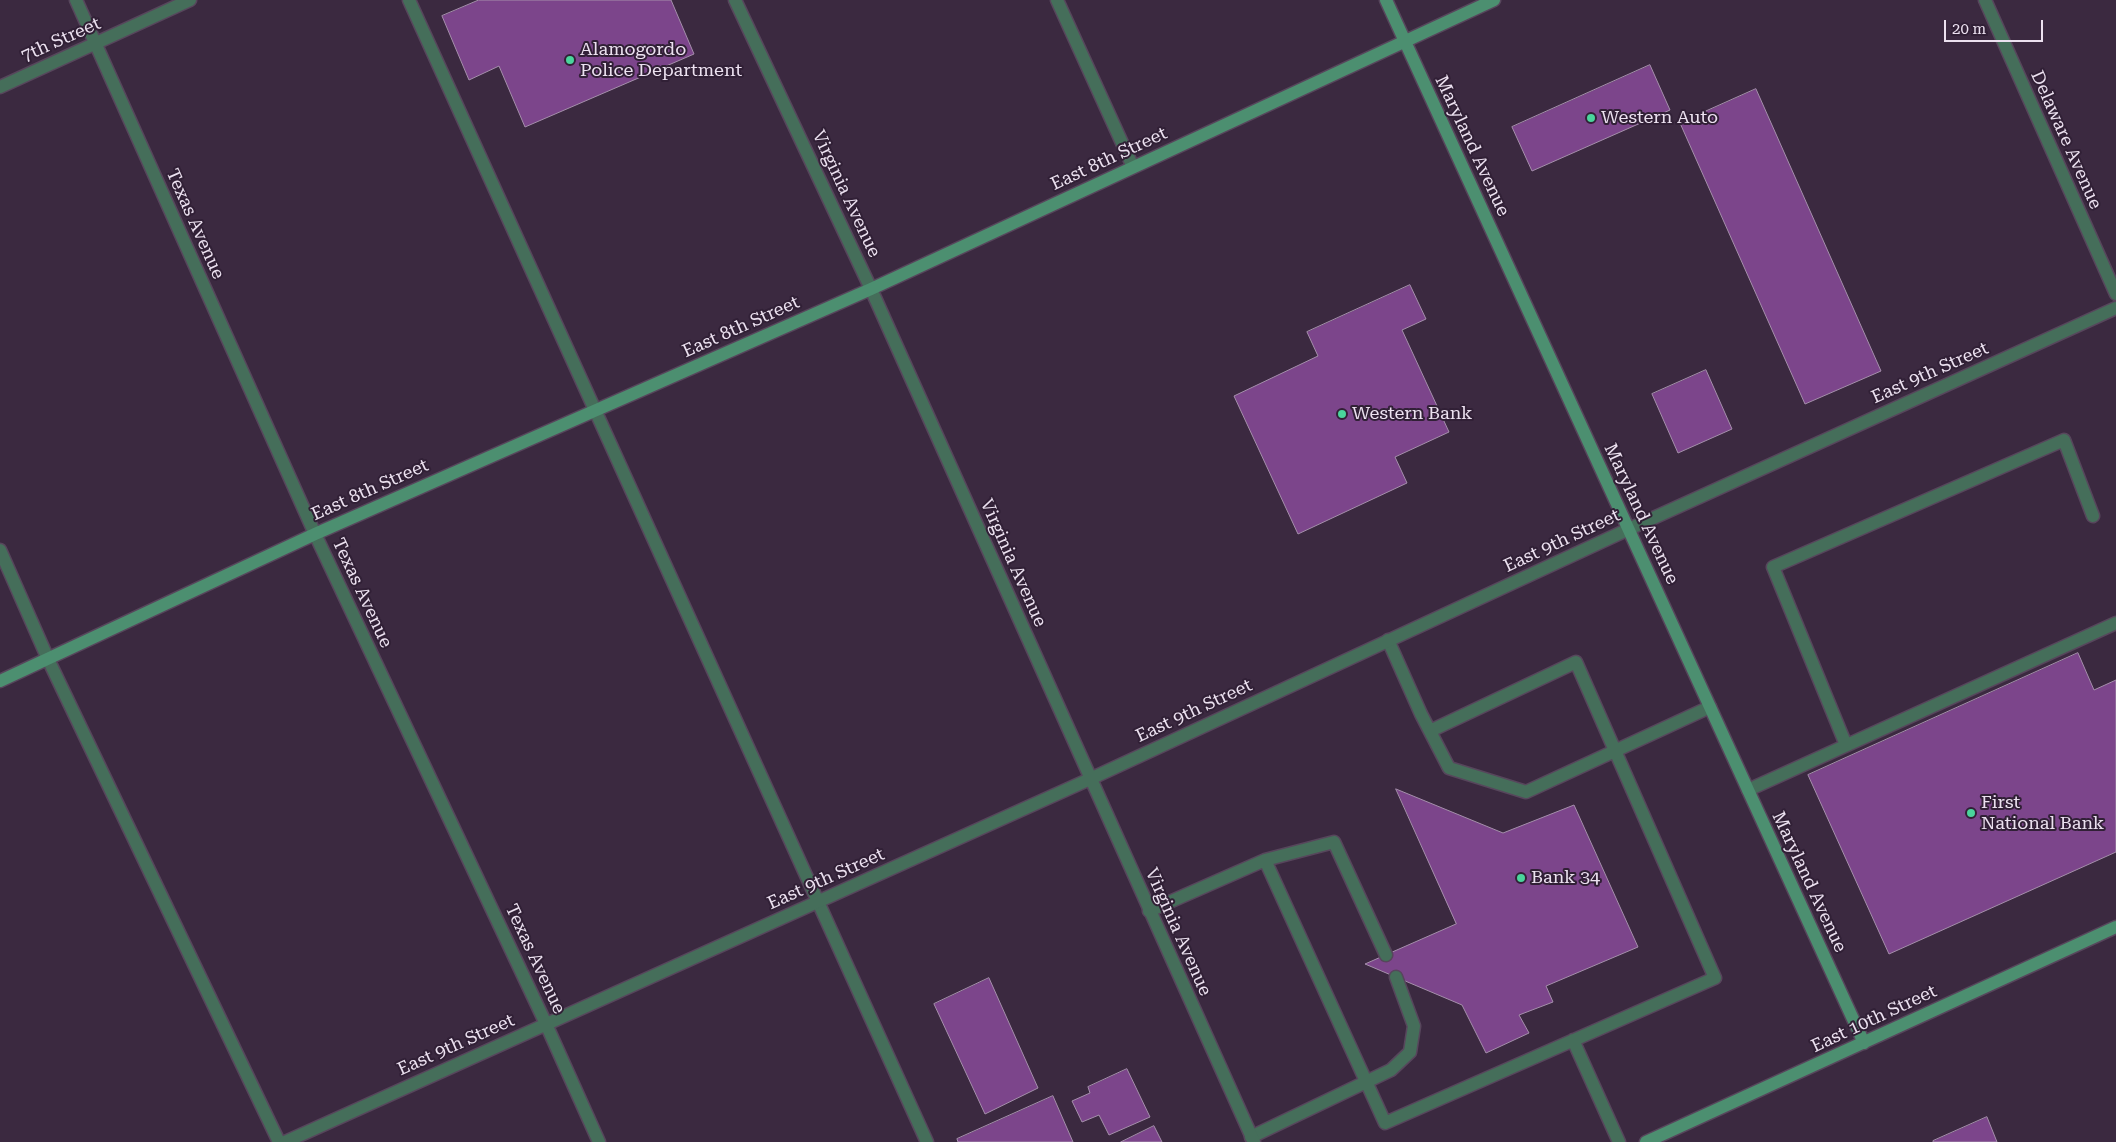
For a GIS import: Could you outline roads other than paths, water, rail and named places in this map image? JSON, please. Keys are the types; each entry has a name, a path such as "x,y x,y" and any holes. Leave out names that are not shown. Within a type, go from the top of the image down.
{"street":[{"name":"Texas Avenue","path":"76,0 315,534 546,1024 599,1142"},
{"name":"7th Street","path":"0,87 190,0"},
{"path":"409,0 927,1142"},
{"name":"Virginia Avenue","path":"736,0 871,289 1253,1140"},
{"path":"1057,0 1133,167"},
{"name":"Maryland Avenue","path":"1386,0 1864,1043"},
{"name":"East 8th Street","path":"0,681 315,534 871,289 1494,0"},
{"name":"Delaware Avenue","path":"1985,0 2116,294"},
{"name":"East 9th Street","path":"285,1142 1090,779 1629,529 2116,308"},
{"path":"1846,746 1772,567 2064,440 2093,516"},
{"path":"0,550 48,659 279,1142"},
{"path":"1748,790 2116,623"},
{"path":"1388,640 1430,732 1449,768 1526,792 1710,707"},
{"path":"1265,860 1385,1123 1715,978 1576,662 1430,732"},
{"path":"1149,910 1265,860 1334,842 1386,955"},
{"name":"East 10th Street","path":"1646,1142 1666,1138 1864,1043 2116,926"},
{"path":"1253,1140 1391,1070 1410,1052 1414,1026 1396,977"},
{"path":"1573,1040 1620,1142"}],"place":[{"name":"Alamogordo Police Department","path":"570,60"},
{"name":"Western Auto","path":"1591,118"},
{"name":"Western Bank","path":"1342,414"},
{"name":"First National Bank","path":"1971,813"},
{"name":"Bank 34","path":"1521,878"}]}
